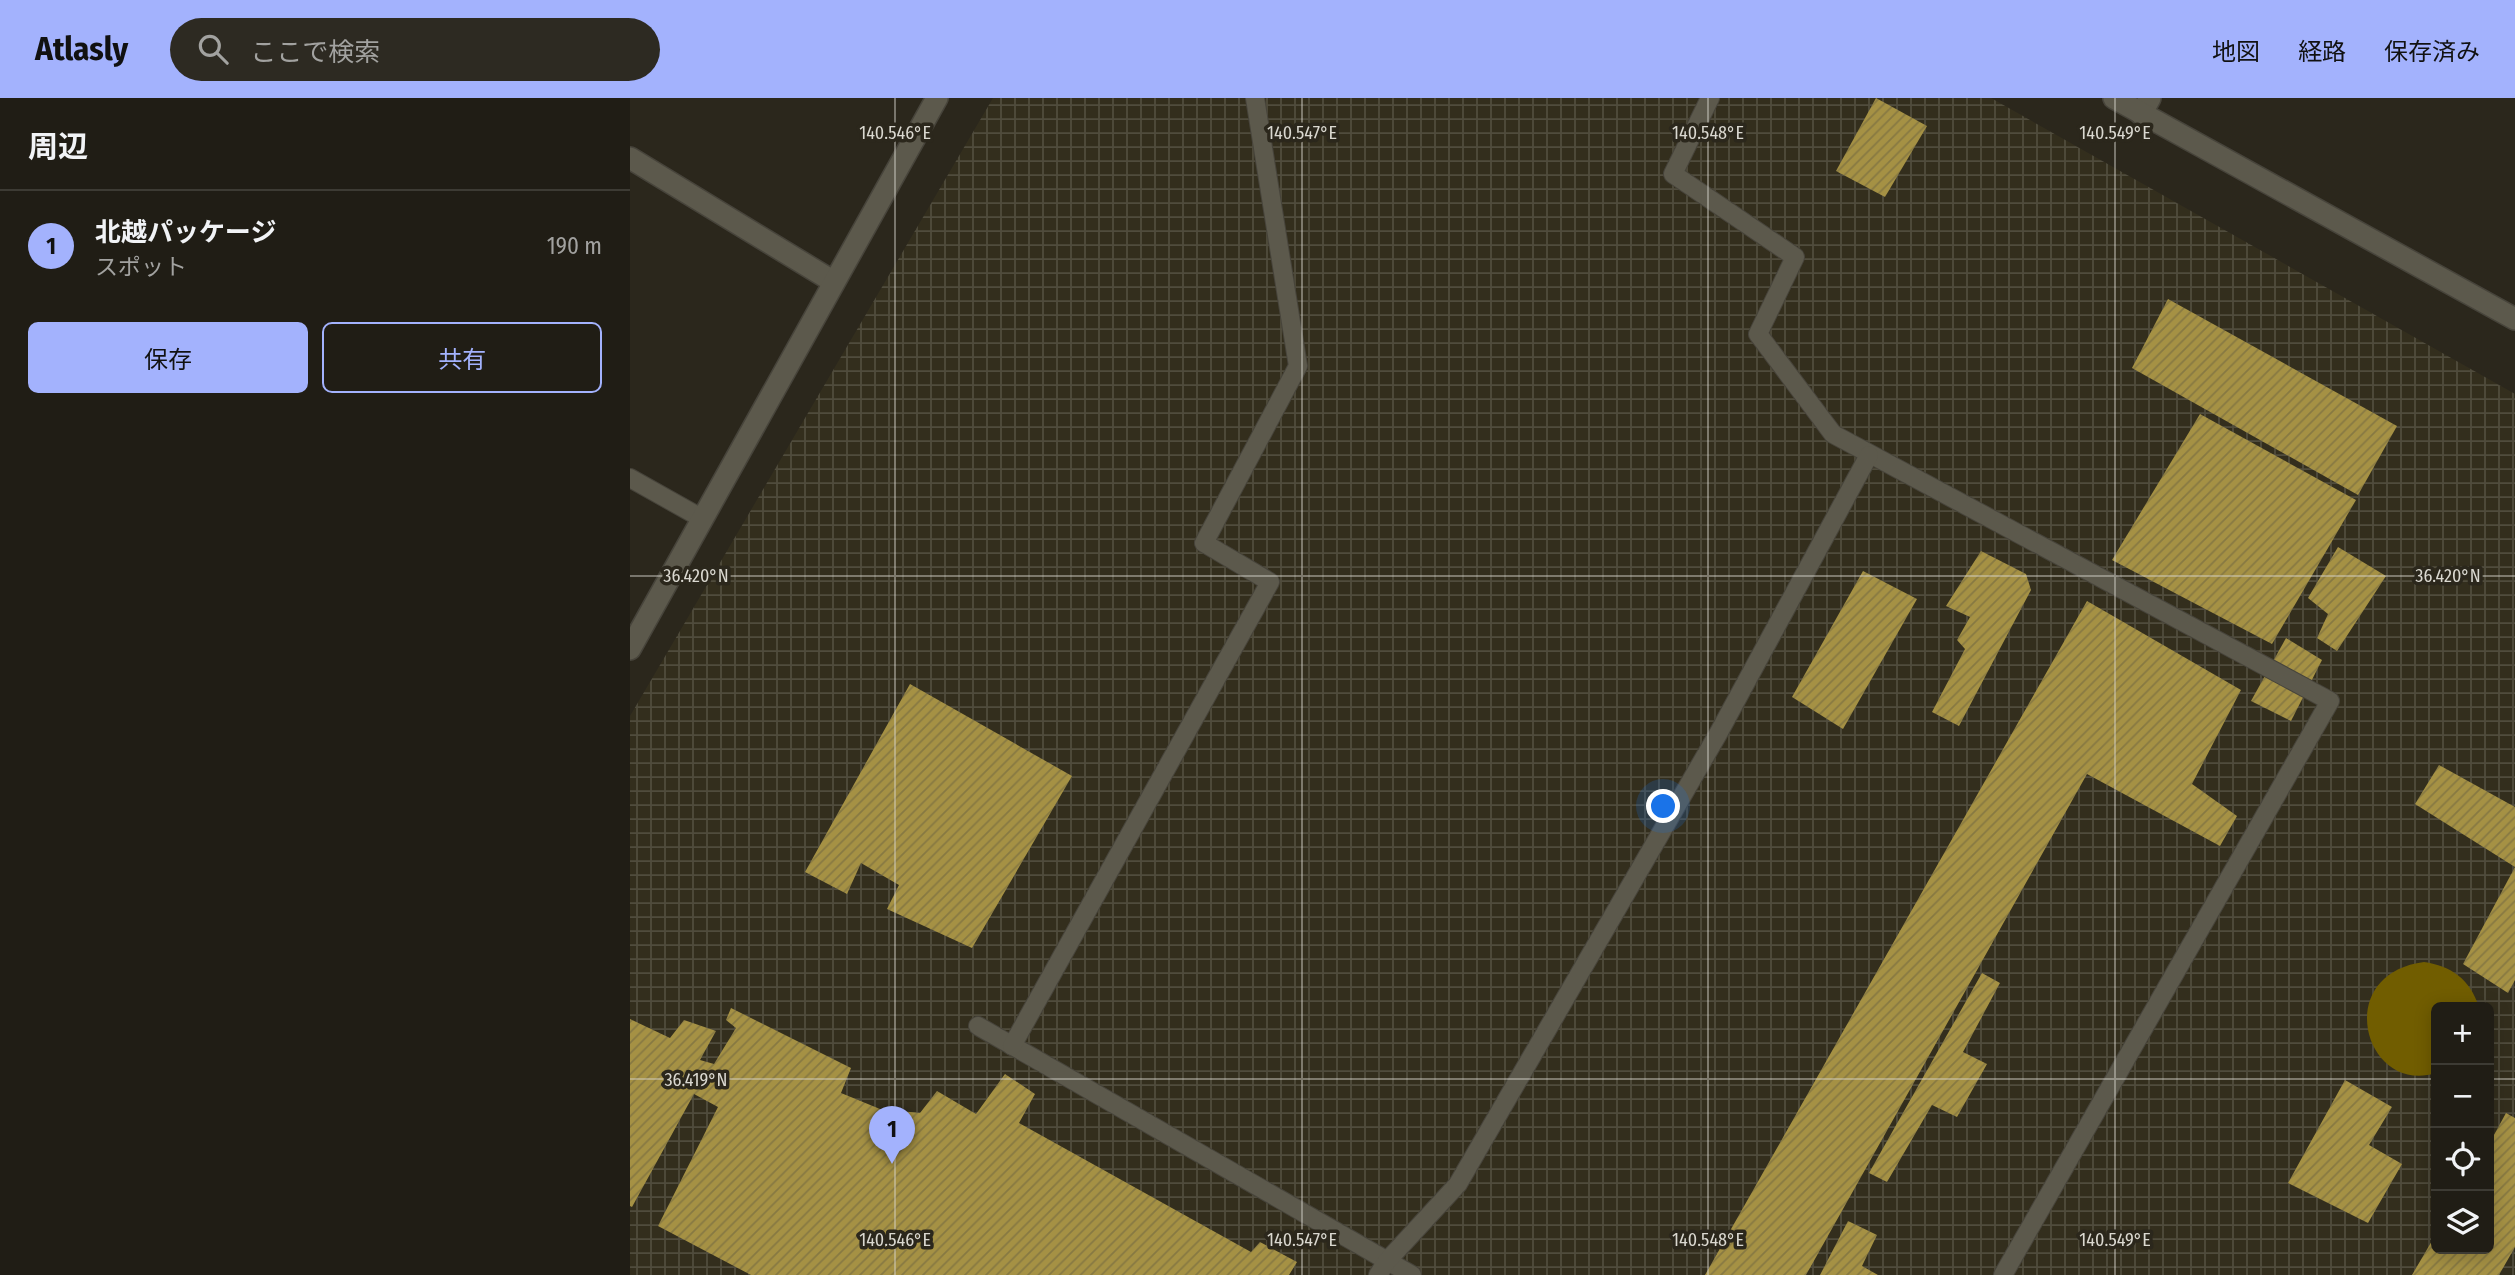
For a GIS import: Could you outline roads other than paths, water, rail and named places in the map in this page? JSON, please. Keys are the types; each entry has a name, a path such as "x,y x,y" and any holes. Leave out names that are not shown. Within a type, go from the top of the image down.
{"street":[{"path":"630,649 937,98"},
{"path":"2113,98 2145,106 2515,319"},
{"path":"630,158 834,282"}],"lane":[{"path":"1012,1046 1270,582 1204,543 1298,366 1255,98"},
{"path":"1710,98 1674,174 1795,257 1759,334 1833,434 2330,701 2003,1275"},
{"path":"1383,1268 1458,1184 1718,734 1869,455"},
{"path":"630,478 703,519"},
{"path":"978,1026 1383,1268 1412,1275"}],"place":[{"name":"北越パッケージ","path":"892,1164"}]}
